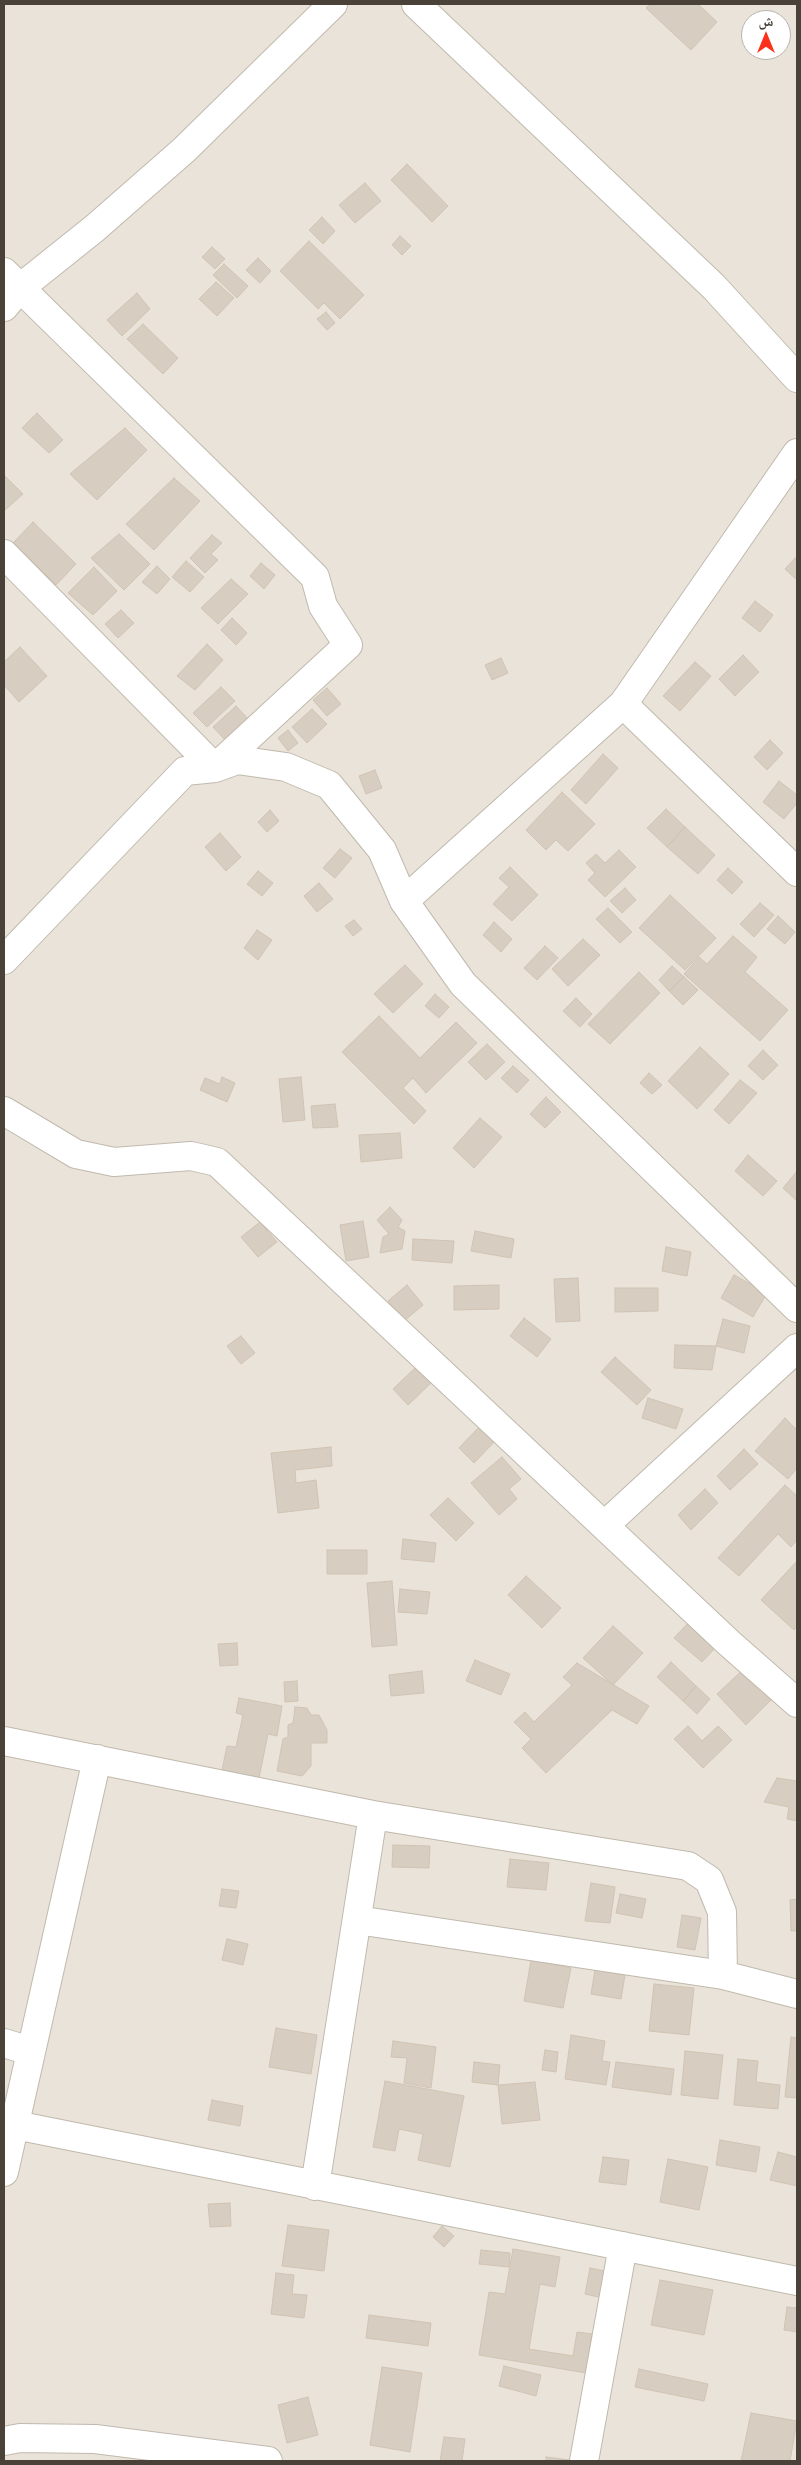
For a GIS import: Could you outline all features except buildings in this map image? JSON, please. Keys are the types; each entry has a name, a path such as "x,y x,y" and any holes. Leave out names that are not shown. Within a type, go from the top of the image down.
{"street":[{"path":"215,768 348,645 323,606 315,577 9,289 95,228 184,150 333,4"},
{"path":"416,4 714,287 797,378"},
{"path":"404,901 623,704 797,453"},
{"path":"4,554 215,768"},
{"path":"623,704 797,872"},
{"path":"4,960 185,771 215,768 237,760 286,767 329,785 382,850 404,901 462,984 797,1308"},
{"path":"4,1111 76,1154 114,1162 191,1156 217,1162 604,1526 797,1703"},
{"path":"604,1526 797,1348"},
{"path":"4,1740 373,1815 688,1866 709,1880 722,1912 723,1975"},
{"path":"4,2172 97,1759"},
{"path":"315,2186 373,1815"},
{"path":"357,1920 723,1975 797,1994"},
{"path":"4,2043 30,2051"},
{"path":"15,2125 797,2281"},
{"path":"584,2461 623,2246"},
{"path":"4,2441 20,2438 95,2440 268,2461"}],"shaded area":[{"path":"4,4 797,4 797,2461 4,2461"}]}
